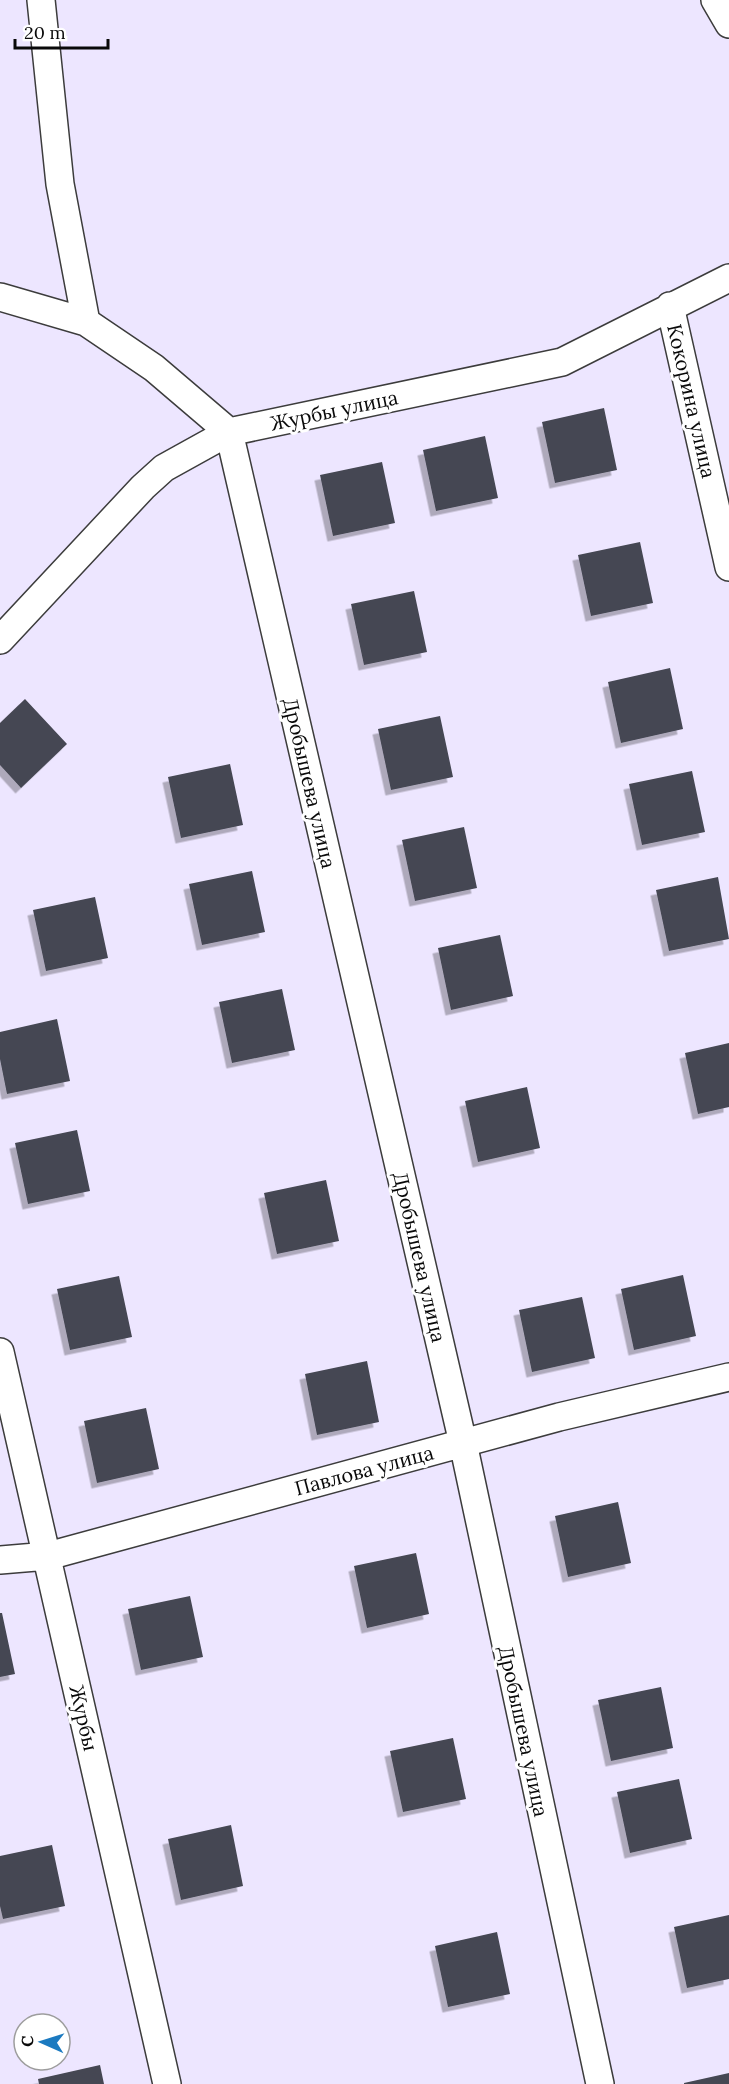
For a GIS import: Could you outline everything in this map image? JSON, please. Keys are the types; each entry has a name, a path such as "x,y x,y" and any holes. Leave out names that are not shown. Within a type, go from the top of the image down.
{"street":[{"path":"41,0 60,184 86,322"},
{"path":"715,0 729,24"},
{"name":"Журбы улица","path":"0,640 143,487 164,468 229,432 562,362 729,278"},
{"path":"0,297 86,322 154,368 229,432"},
{"name":"Кокорина улица","path":"670,306 729,567"},
{"name":"Дробышева улица","path":"229,432 463,1443 600,2084"},
{"name":"Журбы","path":"0,1352 166,2084"},
{"name":"Павлова улица","path":"0,1560 48,1556 559,1417 729,1377"}],"building":[{"path":"604,408 617,470 555,483 542,422"},
{"path":"485,436 498,498 436,511 423,450"},
{"path":"382,462 395,523 333,536 320,475"},
{"path":"640,542 653,603 591,616 578,555"},
{"path":"414,591 427,652 364,665 351,604"},
{"path":"670,668 683,729 621,743 608,682"},
{"path":"25,699 67,744 21,788 0,765 0,723"},
{"path":"440,716 453,777 391,790 378,729"},
{"path":"230,764 243,825 181,838 168,777"},
{"path":"692,771 705,832 642,845 629,784"},
{"path":"464,827 477,888 415,901 402,840"},
{"path":"252,871 265,932 202,945 189,884"},
{"path":"718,877 729,939 669,951 656,890"},
{"path":"95,897 108,958 46,971 33,910"},
{"path":"500,935 513,996 451,1010 438,948"},
{"path":"282,989 295,1050 232,1063 219,1002"},
{"path":"57,1019 70,1081 7,1094 0,1059 0,1032"},
{"path":"729,1043 729,1107 698,1114 685,1053"},
{"path":"527,1087 540,1148 478,1162 465,1101"},
{"path":"77,1130 90,1191 28,1204 15,1143"},
{"path":"326,1180 339,1241 277,1254 264,1193"},
{"path":"683,1275 696,1336 634,1350 621,1289"},
{"path":"119,1276 132,1337 70,1350 57,1289"},
{"path":"582,1297 595,1358 532,1372 519,1310"},
{"path":"367,1361 379,1422 317,1435 305,1374"},
{"path":"146,1408 159,1469 97,1483 84,1421"},
{"path":"618,1502 631,1563 568,1577 555,1516"},
{"path":"416,1553 429,1614 367,1628 354,1566"},
{"path":"190,1596 203,1657 141,1670 128,1609"},
{"path":"0,1613 2,1613 15,1674 0,1677"},
{"path":"661,1687 673,1748 611,1761 598,1700"},
{"path":"453,1738 466,1799 403,1812 390,1751"},
{"path":"679,1779 692,1839 630,1853 617,1792"},
{"path":"231,1825 243,1886 181,1900 168,1839"},
{"path":"52,1845 65,1906 3,1919 0,1906 0,1856"},
{"path":"729,1915 729,1979 687,1988 674,1927"},
{"path":"497,1932 510,1994 448,2007 435,1946"},
{"path":"100,2065 104,2084 39,2084 38,2079"},
{"path":"729,2073 729,2084 684,2084 684,2083"}]}
